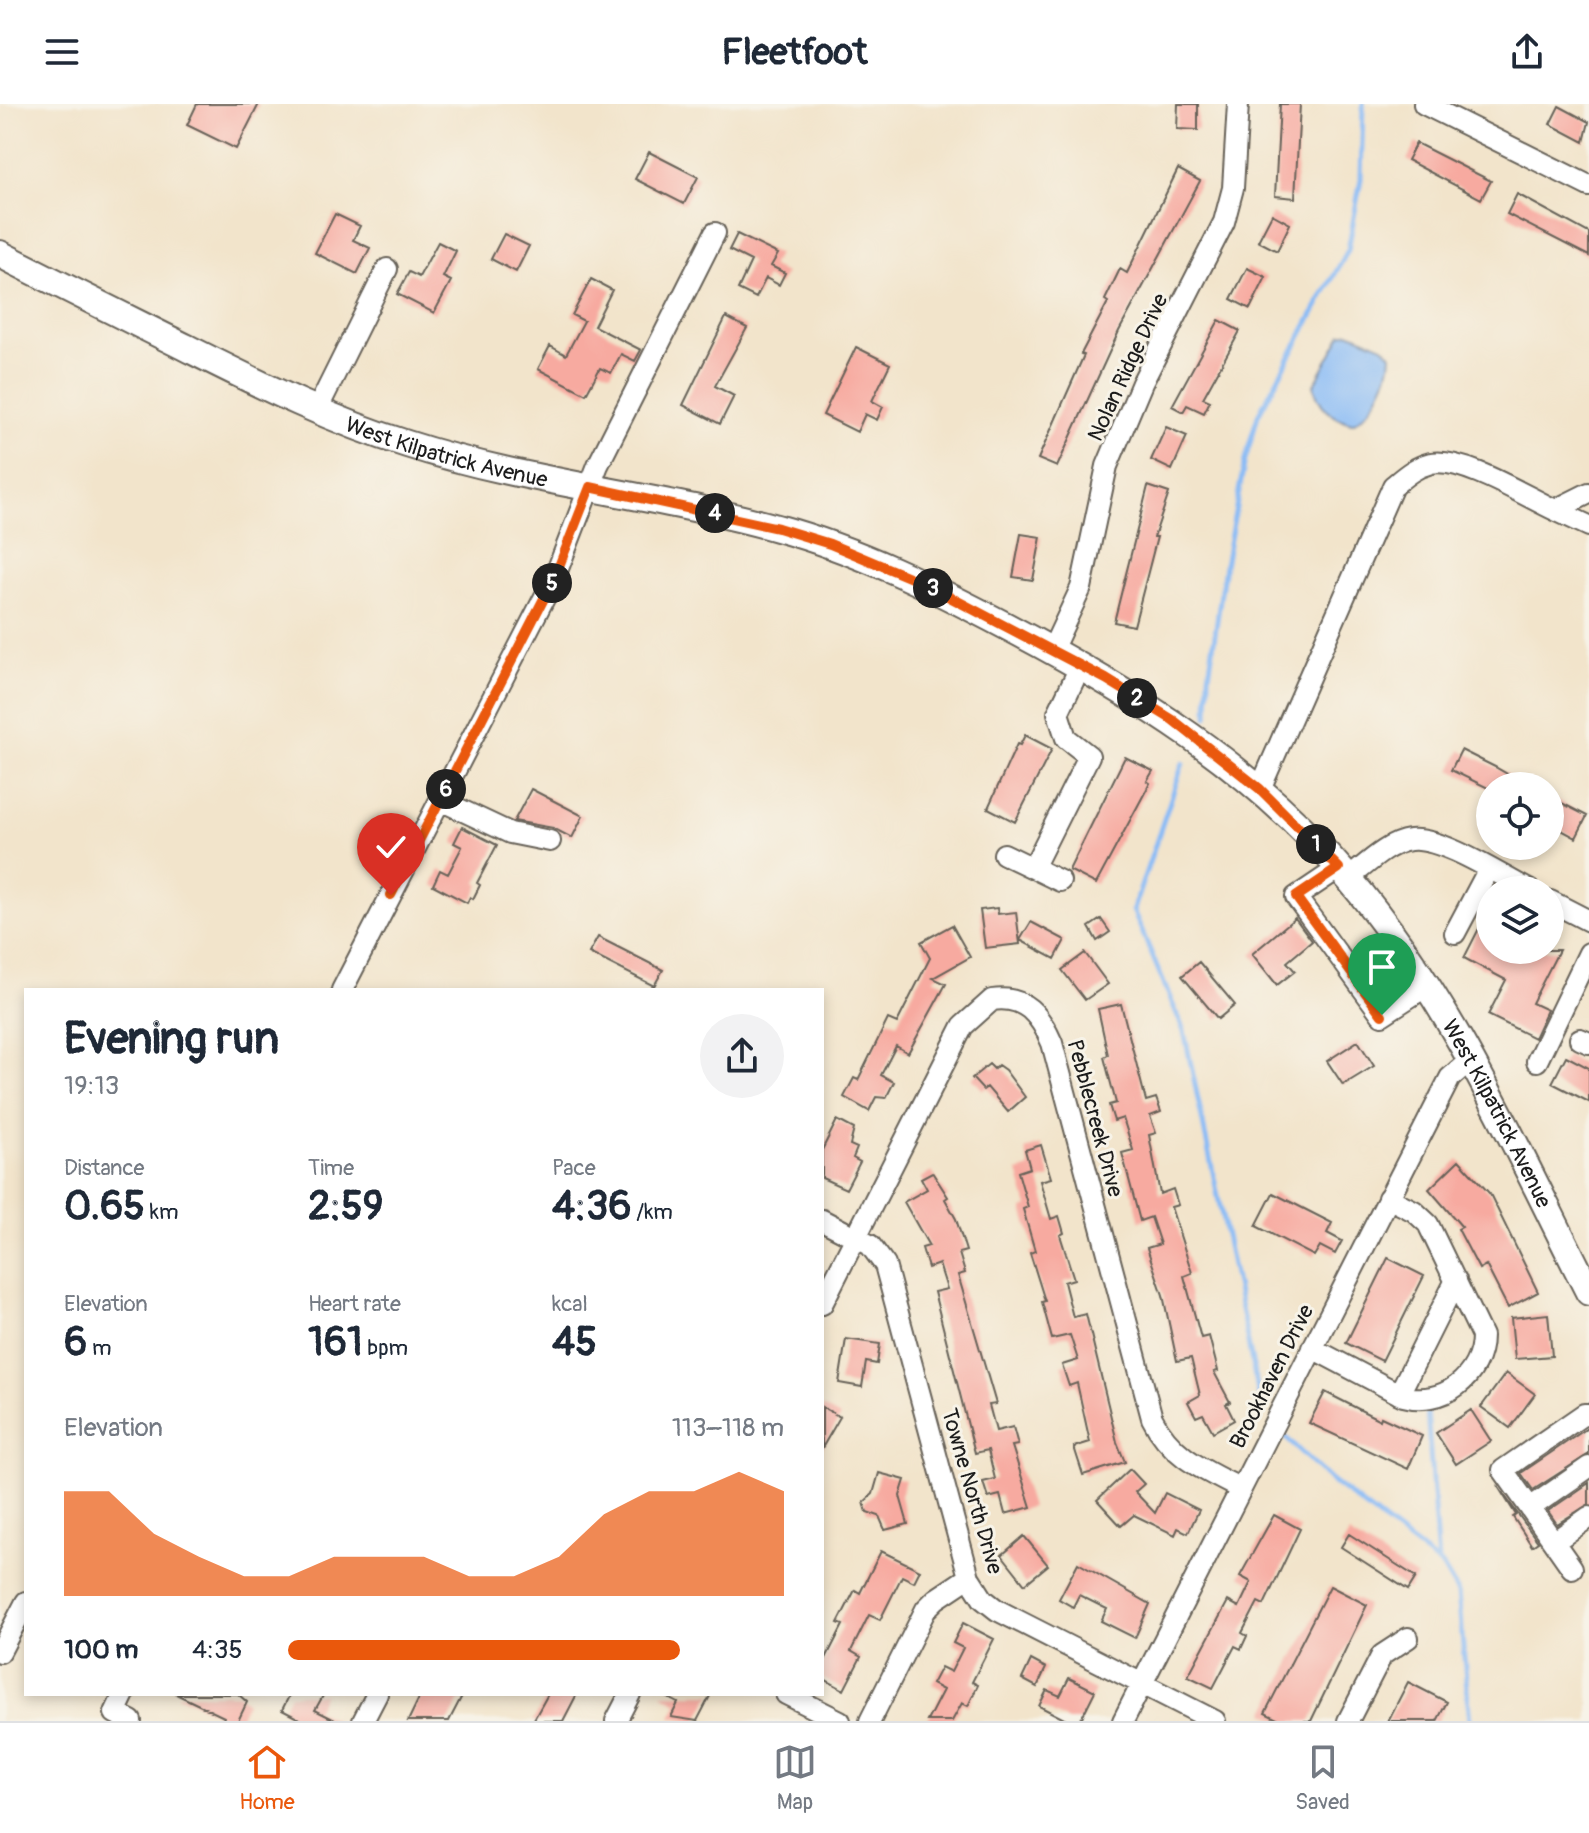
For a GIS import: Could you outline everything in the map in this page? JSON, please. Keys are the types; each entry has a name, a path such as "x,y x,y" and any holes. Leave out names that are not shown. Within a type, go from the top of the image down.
{"main road":[{"name":"West Kilpatrick Avenue","path":"0,254 317,410 365,430 449,457 715,513 830,544 923,583 1081,665 1173,720 1260,789 1344,874 1428,985 1589,1292"}],"street":[{"name":"Nolan Ridge Drive","path":"1052,650 1081,588 1107,466 1142,383 1224,222 1233,188 1238,104"},
{"path":"1424,104 1451,110 1589,186"},
{"path":"343,988 554,579 590,487 715,233"},
{"path":"317,410 387,269"},
{"path":"1260,789 1393,486 1411,470 1433,463 1455,464 1589,526"},
{"path":"1555,510 1589,493"},
{"path":"1033,868 1089,756 1066,738 1058,713 1081,665"},
{"path":"440,800 510,833 550,841"},
{"path":"1428,985 1382,1015 1296,897 1411,839 1440,845 1502,876"},
{"path":"1004,854 1060,881"},
{"path":"1455,933 1489,869"},
{"path":"1564,908 1589,921"},
{"path":"1537,1061 1589,953"},
{"name":"Pebblecreek Drive","path":"824,1300 963,1026 992,1000 1007,998 1028,1007 1041,1018 1052,1043 1152,1418 1161,1436 1186,1461 1241,1489"},
{"name":"Brookhaven Drive","path":"1123,1721 1450,1078 1470,1060"},
{"path":"1312,1348 1399,1394 1420,1401 1436,1399 1476,1366 1482,1350 1482,1336 1428,1224 1414,1211 1388,1198"},
{"name":"Towne North Drive","path":"824,1221 870,1245 885,1265 969,1577 984,1600 997,1610 1215,1721"},
{"path":"1399,1394 1456,1280"},
{"path":"1572,1568 1503,1470 1584,1414 1589,1414"},
{"path":"1530,1508 1589,1467"},
{"path":"1554,1542 1589,1517"},
{"path":"870,1721 926,1609 947,1590 969,1577"},
{"path":"0,1652 24,1606"},
{"path":"1348,1721 1382,1655 1408,1638"},
{"path":"123,1717 124,1696"},
{"path":"363,1721 376,1696"},
{"path":"616,1721 629,1696"},
{"path":"790,1696 840,1721"}],"water":[{"path":"1349,332 1383,346 1391,354 1388,373 1374,403 1352,423 1327,410 1314,385 1342,334"}],"building":[{"path":"197,104 259,104 236,149 187,125"},
{"path":"1178,104 1198,104 1198,130 1177,129"},
{"path":"1280,104 1300,104 1295,198 1275,196"},
{"path":"1559,106 1589,122 1584,142 1550,124"},
{"path":"1416,143 1491,181 1481,199 1407,160"},
{"path":"649,152 698,177 684,204 635,179"},
{"path":"1178,169 1200,181 1119,331 1057,467 1038,459 1084,355 1081,354 1108,302 1105,300 1120,269 1127,273"},
{"path":"1517,194 1589,233 1589,256 1507,214"},
{"path":"335,214 360,226 353,240 370,248 357,274 315,253"},
{"path":"1272,214 1290,224 1277,251 1258,241"},
{"path":"504,234 529,246 516,272 491,259"},
{"path":"737,234 778,254 771,266 785,273 779,285 766,278 756,298 738,289 751,261 729,250"},
{"path":"438,242 456,251 443,277 451,281 434,313 397,294 409,272 419,277"},
{"path":"1247,268 1266,277 1250,309 1231,299"},
{"path":"591,279 612,290 594,326 641,350 635,361 621,354 611,373 600,368 586,394 538,369 550,346 566,355 584,321 572,315"},
{"path":"726,317 747,328 715,386 734,396 720,424 683,405"},
{"path":"1219,320 1240,331 1203,398 1210,401 1204,413 1187,405 1183,412 1172,406"},
{"path":"856,347 890,364 872,401 883,407 877,420 865,414 857,432 823,415"},
{"path":"1166,427 1187,436 1172,470 1151,460"},
{"path":"1148,486 1169,493 1154,537 1157,537 1134,626 1114,622"},
{"path":"1021,534 1041,537 1033,580 1013,577"},
{"path":"1025,735 1052,749 1015,822 988,808 1017,744 1020,745"},
{"path":"1461,750 1504,772 1476,772 1476,782 1451,770"},
{"path":"1125,757 1153,771 1147,781 1150,783 1096,884 1069,870"},
{"path":"531,789 583,816 572,838 553,828 514,821"},
{"path":"1564,804 1587,816 1576,838 1564,832"},
{"path":"462,827 497,845 477,883 480,885 473,899 470,897 467,903 433,885 440,870 448,874 462,847 454,843"},
{"path":"997,908 998,914 1016,912 1020,944 985,948 980,910"},
{"path":"1295,918 1312,941 1287,962 1295,971 1277,985 1252,954"},
{"path":"1101,919 1110,932 1097,941 1089,927"},
{"path":"1031,922 1065,940 1055,959 1020,940"},
{"path":"952,925 970,957 933,978 946,984 908,1053 896,1046 881,1075 894,1082 886,1098 876,1097 869,1111 844,1097 854,1078 858,1080 888,1019 897,1023 930,958 921,942"},
{"path":"1476,934 1476,964 1552,964 1532,1003 1547,1010 1534,1038 1488,1015 1506,980 1464,958"},
{"path":"598,937 663,970 654,986 589,953"},
{"path":"1085,953 1108,984 1085,1000 1062,970"},
{"path":"1199,962 1235,1005 1218,1019 1182,976"},
{"path":"1121,1004 1146,1101 1156,1098 1161,1112 1150,1116 1156,1133 1149,1135 1160,1194 1173,1189 1178,1205 1171,1207 1192,1273 1184,1276 1201,1338 1209,1336 1218,1371 1214,1372 1230,1402 1226,1404 1234,1420 1213,1432 1203,1414 1196,1417 1188,1402 1200,1395 1191,1358 1177,1361 1163,1295 1147,1248 1160,1244 1151,1217 1140,1221 1122,1153 1133,1150 1123,1118 1114,1121 1109,1105 1116,1103 1104,1057 1108,1055 1098,1009"},
{"path":"1358,1041 1374,1066 1343,1085 1327,1061"},
{"path":"1566,1056 1589,1068 1589,1102 1552,1083"},
{"path":"989,1064 994,1069 998,1065 1005,1070 1025,1097 1008,1112 987,1087 983,1090 972,1078"},
{"path":"837,1120 854,1129 850,1145 857,1148 853,1158 860,1162 846,1189 824,1179 824,1146"},
{"path":"1041,1145 1051,1178 1040,1181 1051,1219 1059,1216 1064,1233 1060,1235 1074,1279 1064,1282 1073,1317 1086,1314 1117,1442 1125,1462 1083,1475 1074,1447 1090,1442 1077,1383 1069,1386 1062,1365 1078,1360 1070,1335 1052,1339 1042,1302 1045,1301 1030,1253 1035,1251 1023,1209 1028,1207 1018,1172 1030,1168 1025,1150"},
{"path":"1459,1160 1490,1194 1538,1292 1508,1308 1486,1265 1479,1269 1458,1229 1462,1227 1429,1189"},
{"path":"932,1172 948,1197 945,1199 956,1219 966,1251 959,1253 965,1273 958,1275 996,1404 989,1405 996,1431 1013,1427 1018,1445 1012,1446 1031,1507 1005,1514 1000,1495 988,1498 983,1482 995,1479 988,1450 975,1453 934,1292 947,1289 939,1264 928,1268 922,1248 929,1246 904,1202 927,1189 921,1178"},
{"path":"1273,1193 1332,1223 1327,1233 1342,1241 1335,1254 1320,1246 1314,1256 1256,1226"},
{"path":"1388,1258 1424,1276 1382,1361 1346,1343"},
{"path":"1548,1314 1552,1356 1515,1359 1511,1318"},
{"path":"846,1339 880,1344 877,1364 866,1362 862,1387 839,1383"},
{"path":"1506,1373 1535,1394 1510,1428 1481,1407"},
{"path":"1325,1392 1380,1420 1381,1417 1422,1436 1408,1469 1309,1423"},
{"path":"824,1408 840,1417 824,1445"},
{"path":"1471,1410 1491,1441 1456,1464 1436,1433"},
{"path":"1589,1427 1589,1454 1533,1490 1521,1473"},
{"path":"1130,1469 1144,1484 1135,1492 1155,1513 1165,1493 1199,1510 1188,1533 1178,1528 1175,1535 1134,1515 1121,1526 1097,1500"},
{"path":"879,1473 905,1480 900,1496 908,1524 885,1530 879,1516 867,1512 864,1502 873,1494"},
{"path":"1589,1483 1589,1504 1557,1524 1548,1511"},
{"path":"1497,1485 1538,1542 1532,1546 1513,1517 1516,1515"},
{"path":"1274,1515 1300,1529 1264,1605 1258,1602 1242,1633 1247,1636 1241,1649 1235,1646 1213,1688 1188,1676 1228,1601 1239,1607 1251,1582 1240,1576"},
{"path":"1349,1534 1416,1577 1408,1590 1341,1547"},
{"path":"1024,1536 1048,1565 1025,1584 1002,1555"},
{"path":"881,1551 920,1570 914,1582 902,1576 880,1620 869,1615 851,1651 861,1657 844,1690 824,1679 824,1662 843,1625 838,1623 855,1590 860,1593"},
{"path":"1078,1563 1150,1604 1135,1638 1101,1621 1107,1609 1079,1595 1073,1607 1059,1599"},
{"path":"1330,1586 1367,1605 1311,1721 1281,1721 1265,1713"},
{"path":"963,1623 994,1639 972,1682 978,1685 968,1706 962,1703 952,1721 927,1721 943,1690 932,1684 941,1667 951,1672 963,1648 953,1643"},
{"path":"1031,1660 1046,1668 1037,1687 1022,1679"},
{"path":"1069,1678 1095,1691 1080,1721 1068,1721 1039,1706 1047,1690 1060,1696"},
{"path":"1408,1682 1447,1702 1437,1721 1388,1721"},
{"path":"180,1696 240,1696 247,1702 238,1721 222,1721 224,1717"},
{"path":"289,1696 323,1696 315,1710 337,1721 303,1721 282,1710"},
{"path":"420,1696 462,1696 449,1721 408,1721"},
{"path":"547,1696 576,1696 563,1721 533,1721"},
{"path":"665,1696 710,1696 697,1721 671,1717 678,1703"}],"waterway":[{"path":"1208,716 1209,676 1225,565 1245,460 1258,415 1348,250 1361,179 1363,104"},
{"path":"1183,763 1133,910 1184,1031 1262,1411"},
{"path":"1427,1410 1438,1563"},
{"path":"1285,1437 1331,1481 1442,1566 1458,1593 1470,1721"}],"route":[{"path":"391,895 554,579 590,487 778,528 874,561 984,614 1151,706 1238,770 1339,868 1296,897 1382,1015"}]}
